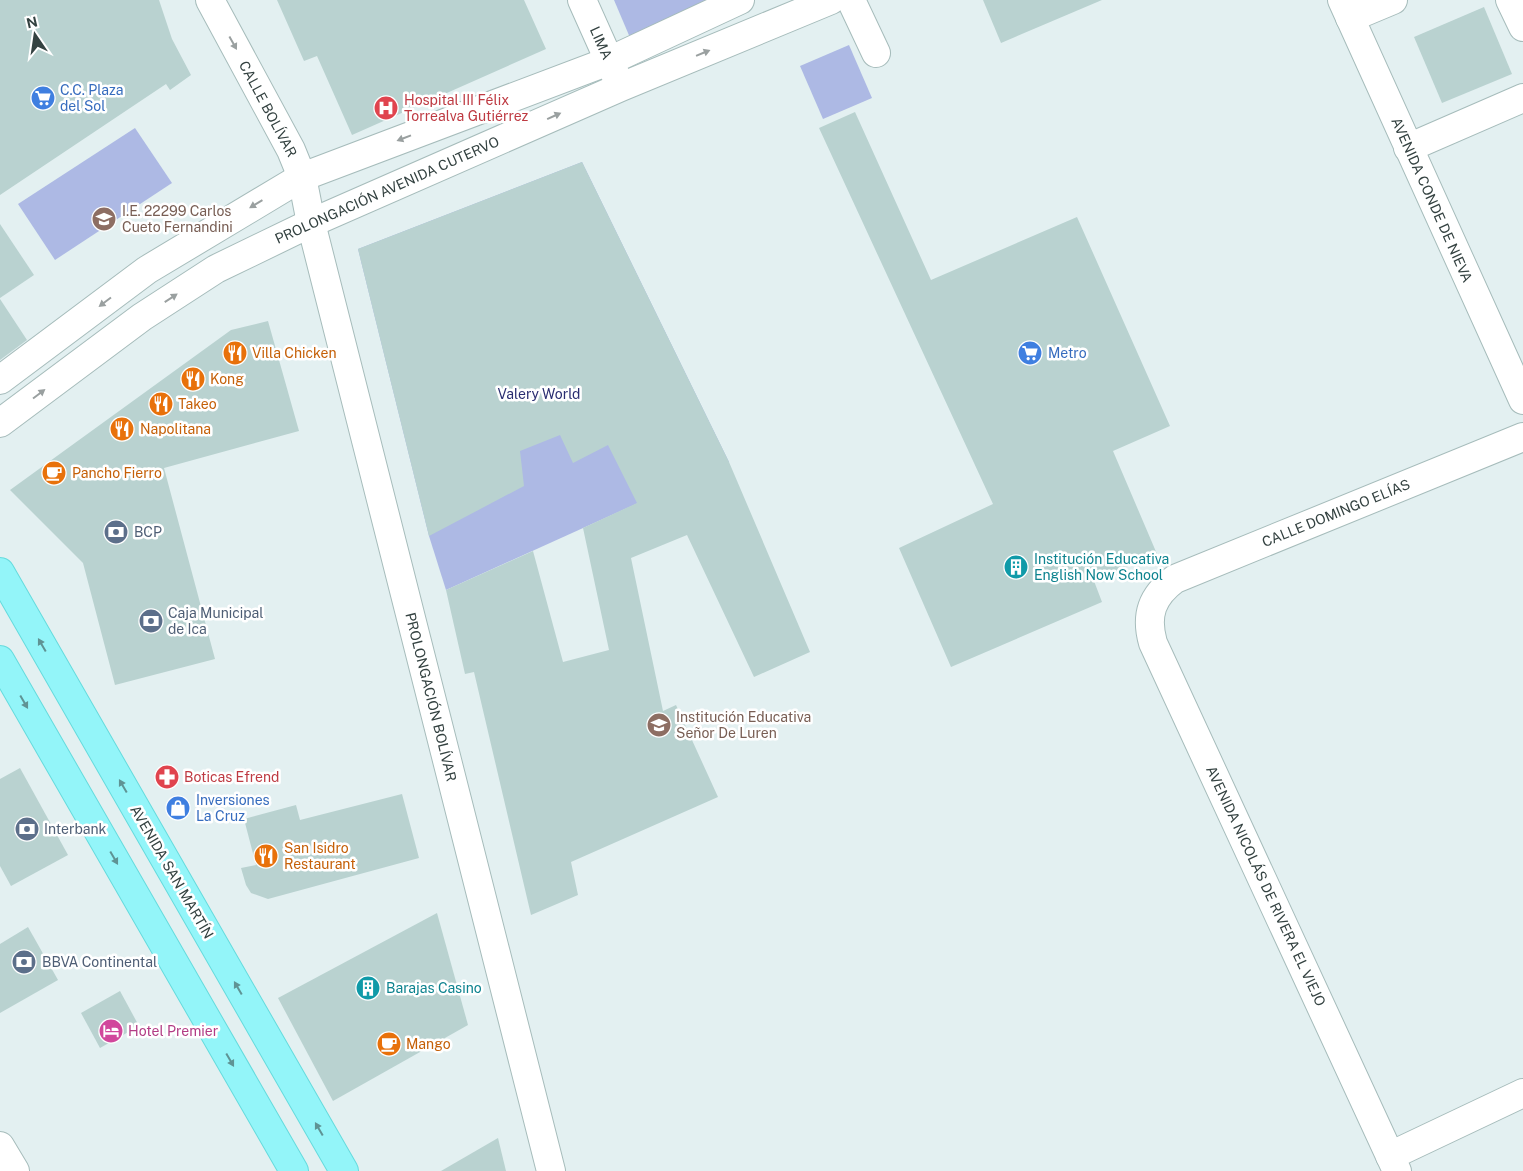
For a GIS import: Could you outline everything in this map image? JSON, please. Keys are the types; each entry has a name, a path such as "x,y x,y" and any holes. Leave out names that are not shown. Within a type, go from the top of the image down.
{"main road":[{"name":"AVENIDA SAN MARTÍN","path":"0,572 344,1171"},
{"path":"0,660 294,1171"}],"street":[{"name":"CALLE BOLÍVAR","path":"210,0 291,150 302,177 311,223"},
{"name":"LIMA","path":"582,0 621,87"},
{"path":"0,380 148,270 302,177 609,61 740,0"},
{"name":"PROLONGACIÓN AVENIDA CUTERVO","path":"0,423 142,317 216,268 311,223 621,87 831,0"},
{"path":"851,0 876,53"},
{"path":"1346,9 1393,0"},
{"path":"1510,0 1523,27"},
{"name":"AVENIDA CONDE DE NIEVA","path":"1346,9 1523,400"},
{"path":"1408,148 1523,98"},
{"name":"PROLONGACIÓN BOLÍVAR","path":"311,223 551,1171"},
{"name":"CALLE DOMINGO ELÍAS","path":"1154,599 1163,588 1175,579 1523,437"},
{"name":"AVENIDA NICOLÁS DE RIVERA EL VIEJO","path":"1154,599 1149,614 1149,628 1154,642 1394,1163"},
{"path":"1394,1163 1523,1093"},
{"path":"0,1146 15,1171"}],"green space":[{"path":"614,0 706,0 708,5 631,40"},
{"path":"849,45 872,98 823,119 800,66"},
{"path":"135,128 172,183 55,260 18,204"},
{"name":"Valery World","path":"582,162 729,462 446,590 429,536 358,249"}],"building":[{"name":"C.C. Plaza del Sol","path":"0,0 159,0 172,39 191,75 170,90 166,84 0,195"},
{"name":"Hospital III Félix Torrealva Gutiérrez","path":"277,0 524,0 546,49 352,135 317,56 304,61"},
{"path":"983,0 1102,0 1001,43"},
{"path":"1484,7 1512,74 1442,103 1414,37"},
{"name":"Metro","path":"855,112 931,280 1077,217 1170,426 1113,451 1157,554 1094,581 1102,602 951,667 899,548 993,504 819,128"},
{"path":"582,162 729,462 810,652 754,677 687,535 631,558 663,711 676,705 718,797 571,862 578,895 531,915 474,672 465,674 446,590 533,551 563,662 609,650 583,528 637,503 608,445 573,463 560,435 520,451 524,486 429,536 358,249"},
{"path":"0,224 34,275 0,298"},
{"path":"0,299 27,340 0,360"},
{"path":"268,321 299,431 164,468 215,659 115,685 83,563 10,490 231,330"},
{"name":"Interbank","path":"20,768 68,855 11,886 0,866 0,779"},
{"path":"402,794 419,858 268,899 251,893 246,885 241,868 256,865 244,819 296,805 300,820"},
{"name":"Barajas Casino","path":"437,913 468,1025 333,1101 278,998"},
{"name":"BBVA Continental","path":"28,927 58,980 0,1013 0,944"},
{"name":"Hotel Premier","path":"120,991 139,1026 100,1048 81,1013"},
{"path":"498,1138 506,1171 441,1171"}],"place":[{"name":"C.C. Plaza del Sol","path":"43,98"},
{"name":"Hospital III Félix Torrealva Gutiérrez","path":"386,108"},
{"name":"I.E. 22299 Carlos Cueto Fernandini","path":"104,219"},
{"name":"Villa Chicken","path":"235,353"},
{"name":"Metro","path":"1030,353"},
{"name":"Kong","path":"193,379"},
{"name":"Takeo","path":"161,404"},
{"name":"Napolitana","path":"122,429"},
{"name":"Pancho Fierro","path":"54,473"},
{"name":"BCP","path":"116,532"},
{"name":"Institución Educativa English Now School","path":"1016,567"},
{"name":"Caja Municipal de Ica","path":"151,621"},
{"name":"Institución Educativa Señor De Luren","path":"659,725"},
{"name":"Boticas Efrend","path":"167,777"},
{"name":"Inversiones La Cruz","path":"178,808"},
{"name":"Interbank","path":"27,829"},
{"name":"San Isidro Restaurant","path":"266,856"},
{"name":"BBVA Continental","path":"24,962"},
{"name":"Barajas Casino","path":"368,988"},
{"name":"Hotel Premier","path":"111,1031"},
{"name":"Mango","path":"389,1044"}]}
